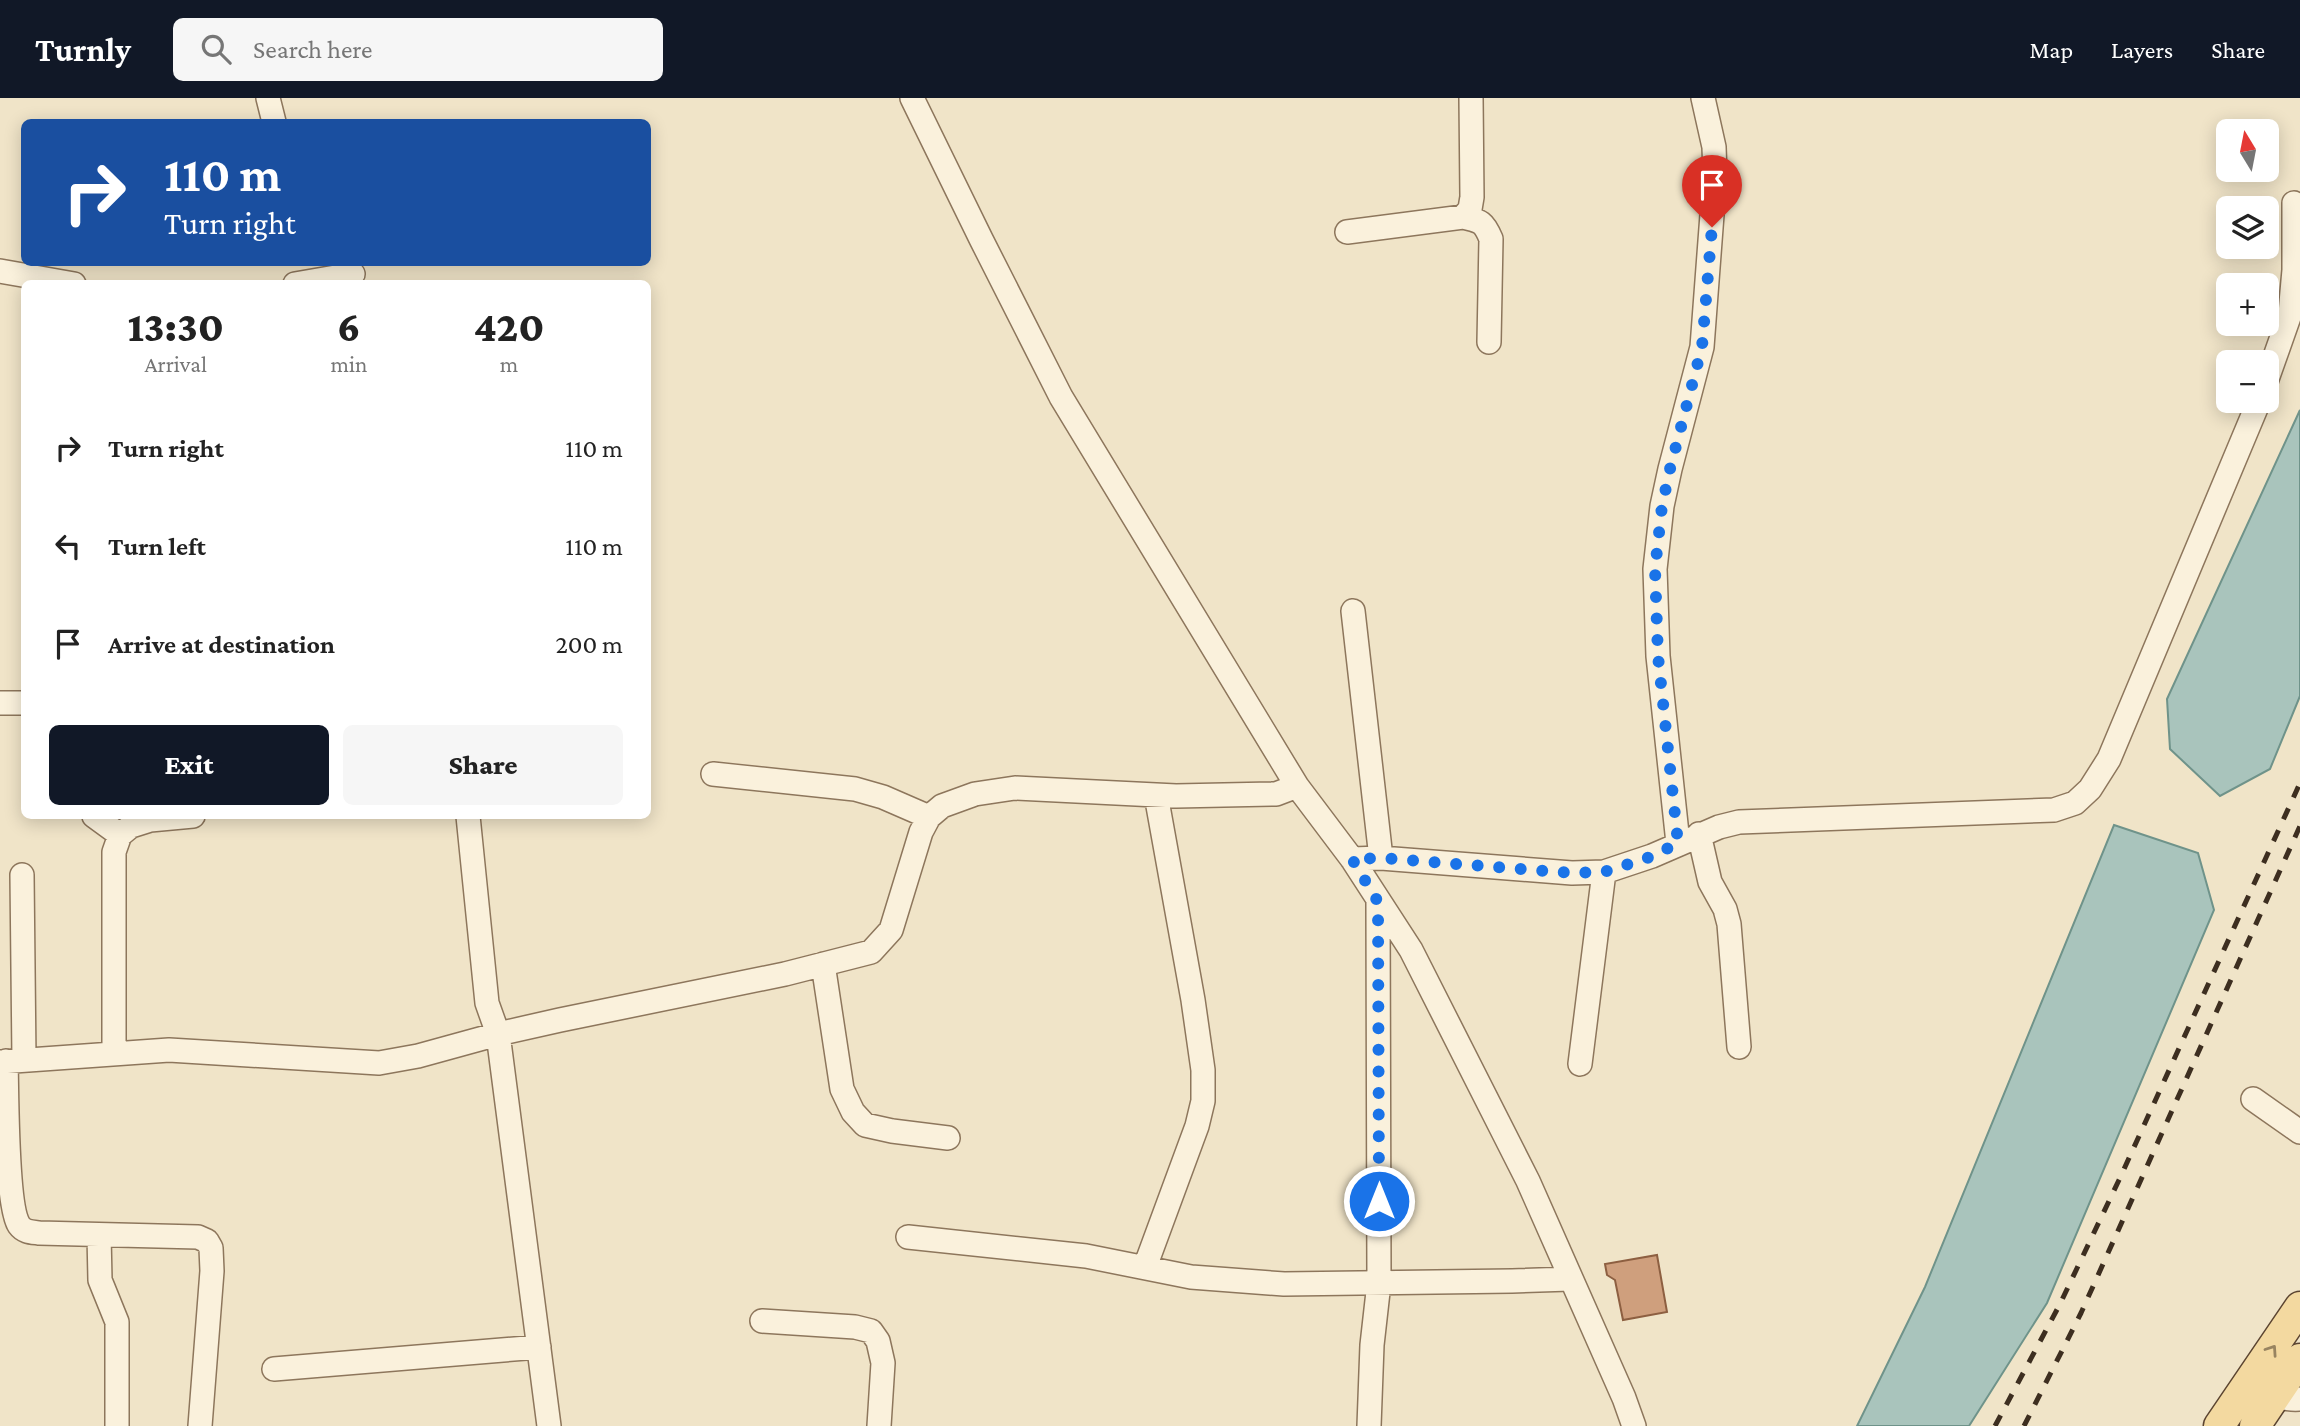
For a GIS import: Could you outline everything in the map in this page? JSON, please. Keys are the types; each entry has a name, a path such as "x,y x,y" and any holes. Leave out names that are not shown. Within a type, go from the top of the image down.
{"main road":[{"path":"2219,1426 2274,1393 2300,1307"},
{"path":"2255,1426 2274,1393 2300,1359"}],"street":[{"path":"268,98 273,119"},
{"path":"912,98 1061,397 1297,786 1352,859 1417,961 1528,1181 1634,1426"},
{"path":"1463,217 1470,209 1472,197 1471,98"},
{"path":"1703,98 1714,147 1715,175 1702,347 1660,519 1655,569 1658,656 1688,839 1725,909 1729,924 1739,1047"},
{"path":"2277,350 2290,314 2294,270 2294,203"},
{"path":"1347,232 1463,217 1479,220 1486,227 1491,239 1489,342"},
{"path":"0,271 51,280"},
{"path":"316,280 353,273"},
{"path":"1352,859 1381,858 1572,873 1604,872 1653,856 1719,827 1757,820 2053,810 2075,803 2090,789 2109,759 2254,413"},
{"path":"1353,611 1381,858"},
{"path":"0,703 21,704"},
{"path":"713,774 855,789 883,797 929,817"},
{"path":"10,1061 170,1050 379,1063 418,1056 498,1034 871,952 891,930 929,817 942,806 975,794 1015,788 1156,795 1276,793 1297,786"},
{"path":"1145,1267 1197,1126 1203,1101 1203,1070 1193,1000 1156,795"},
{"path":"97,819 120,835"},
{"path":"114,1054 114,852 120,835 131,826 161,819"},
{"path":"468,819 487,1003 498,1034 549,1426"},
{"path":"1580,1064 1604,872"},
{"path":"22,875 10,1061 10,1184 16,1218 20,1227 39,1233 198,1237 207,1241 211,1248 212,1271 200,1426"},
{"path":"1369,1426 1372,1345 1379,1283 1378,902"},
{"path":"823,964 842,1089 853,1112 865,1125 948,1138"},
{"path":"2253,1099 2300,1132"},
{"path":"99,1235 100,1280 117,1322 117,1426"},
{"path":"908,1237 1086,1256 1191,1277 1284,1284 1570,1279"},
{"path":"762,1321 855,1326 871,1331 878,1341 883,1363 879,1426"},
{"path":"274,1369 539,1347"}],"water":[{"path":"2300,410 2300,696 2270,769 2220,796 2170,749 2167,699"},
{"path":"2114,825 2198,853 2214,910 2047,1303 1969,1426 1857,1426 1925,1287"}],"building":[{"path":"1657,1255 1667,1312 1623,1320 1615,1280 1607,1275 1605,1264"}],"railway":[{"path":"1995,1426 2060,1304 2119,1180 2300,783"},
{"path":"2024,1426 2081,1313 2300,826"}],"route":[{"path":"1379,1201 1378,902 1352,859 1381,858 1572,873 1604,872 1653,856 1678,843 1658,656 1655,569 1662,506 1702,347 1712,227"}]}
